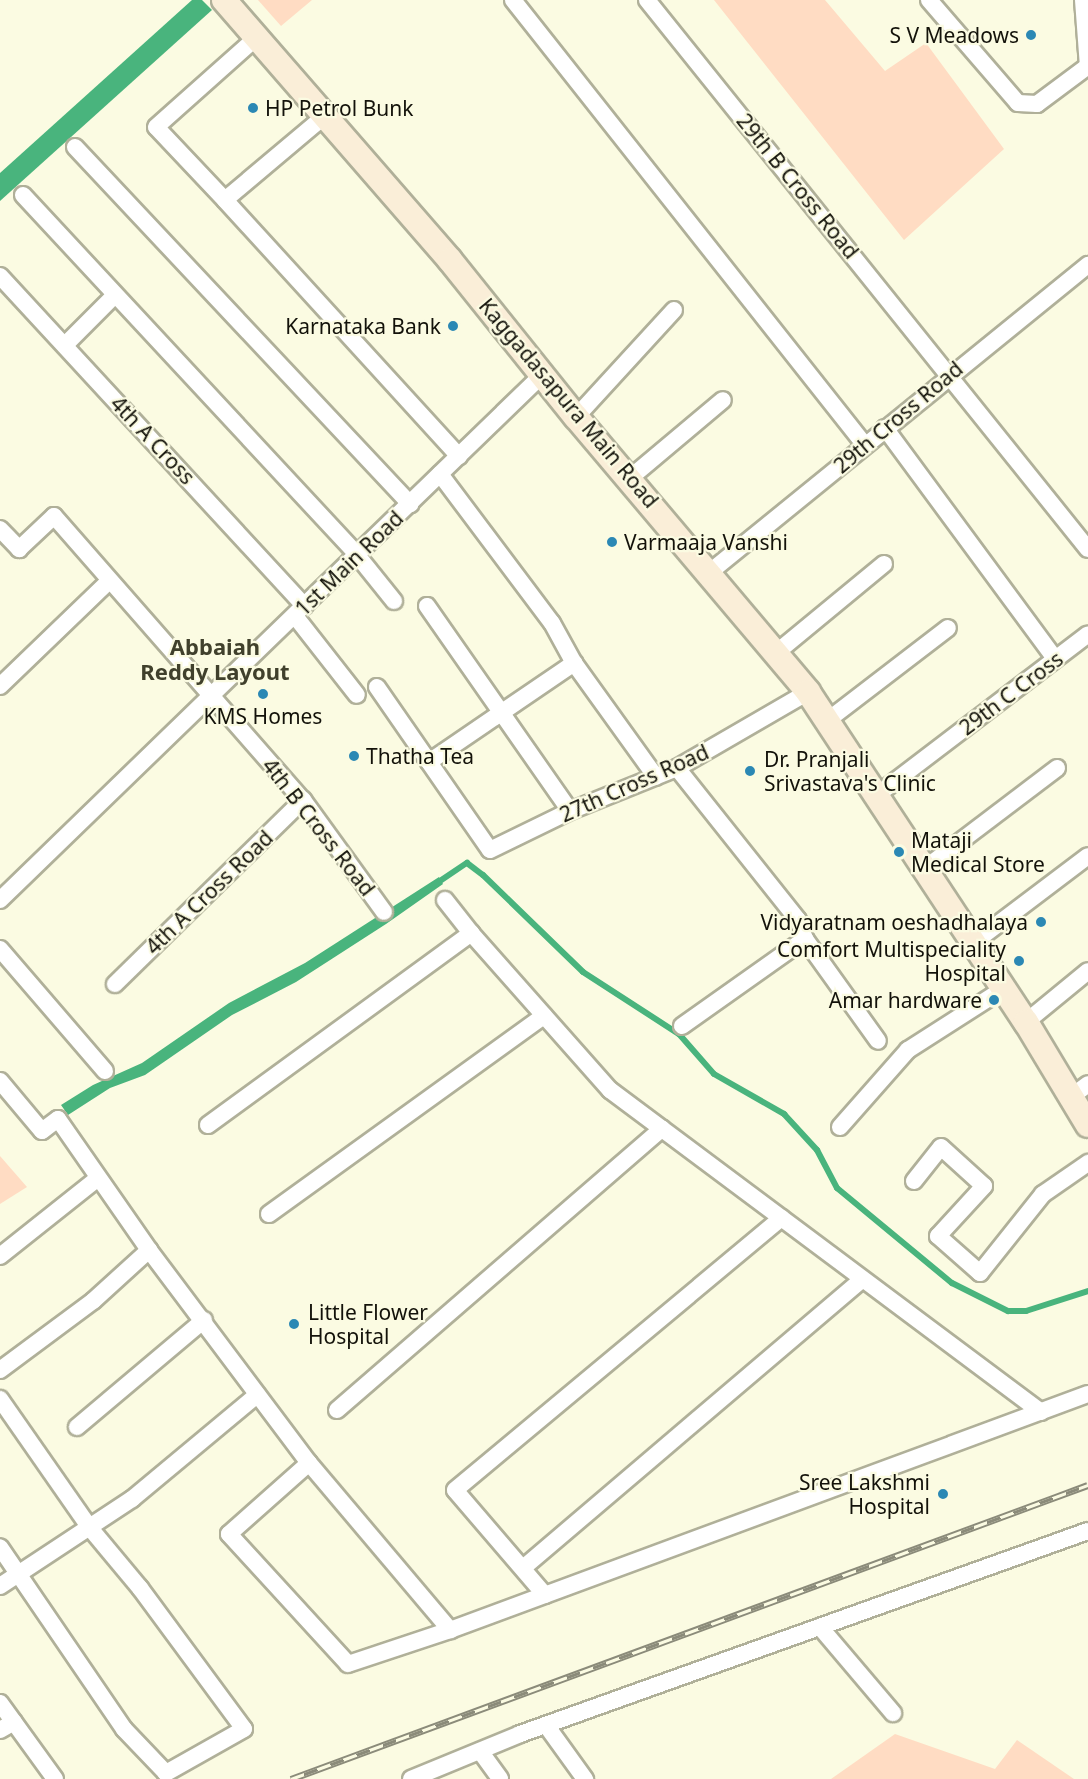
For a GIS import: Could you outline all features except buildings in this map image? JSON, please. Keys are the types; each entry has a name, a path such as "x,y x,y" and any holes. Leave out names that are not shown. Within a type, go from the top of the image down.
{"main road":[{"name":"Kaggadasapura Main Road","path":"229,4 327,114 576,417 710,572 808,692 1002,990 1080,1091 1088,1125"}],"street":[{"path":"513,0 864,444"},
{"name":"29th B Cross Road","path":"647,0 950,373 1088,549"},
{"path":"929,0 1018,103 1037,104 1088,66 1083,0"},
{"path":"258,36 156,127 459,456"},
{"path":"225,200 327,114"},
{"path":"75,147 410,504"},
{"path":"23,195 114,296 357,555 394,601"},
{"name":"29th Cross Road","path":"710,572 950,373 1088,264"},
{"name":"4th A Cross","path":"0,276 65,345 300,611 357,695"},
{"path":"65,345 114,296"},
{"path":"576,417 674,310"},
{"name":"1st Main Road","path":"0,900 542,375"},
{"path":"630,478 723,400"},
{"path":"885,428 1055,659"},
{"path":"440,474 552,623 574,663 656,777"},
{"name":"4th B Cross Road","path":"0,529 19,549 54,516 211,698 303,800 384,912"},
{"path":"776,653 884,564"},
{"path":"0,686 109,581"},
{"path":"427,606 570,811"},
{"path":"828,720 948,628"},
{"name":"29th C Cross","path":"877,795 1088,634"},
{"path":"377,687 429,762 574,663"},
{"name":"27th Cross Road","path":"429,762 490,850 570,811 677,768 808,692"},
{"path":"677,768 798,920 805,939 878,1041"},
{"path":"924,869 1058,768"},
{"name":"4th A Cross Road","path":"115,984 303,800"},
{"path":"973,943 1088,856"},
{"path":"445,900 543,1016 610,1090 1041,1412"},
{"path":"208,1125 471,933"},
{"path":"682,1026 805,939"},
{"path":"0,949 105,1071"},
{"path":"1026,1022 1088,971"},
{"path":"840,1126 908,1050 1002,990"},
{"path":"268,1214 543,1016"},
{"path":"0,1081 42,1131 58,1119 149,1250 204,1320 309,1463 450,1630"},
{"path":"337,1410 662,1128"},
{"path":"914,1181 940,1147 984,1186 938,1236 980,1273 1043,1194 1088,1163"},
{"path":"0,1256 98,1178"},
{"path":"545,1595 455,1490 782,1218"},
{"path":"0,1370 93,1301 149,1250"},
{"path":"523,1568 862,1280"},
{"path":"77,1427 204,1320"},
{"path":"309,1463 229,1534 348,1664 450,1630 1088,1394"},
{"path":"0,1586 132,1499 257,1395"},
{"path":"0,1400 90,1528 140,1588 244,1729 166,1773 124,1729 0,1547"},
{"path":"411,1779 546,1725 1088,1531"},
{"path":"820,1627 893,1713"},
{"path":"0,1703 7,1726 55,1779"},
{"path":"546,1725 585,1779"},
{"path":"480,1751 500,1779"}],"shaded area":[{"path":"192,0 202,0 212,10 0,201 0,173"},
{"path":"258,0 312,0 281,26"},
{"path":"714,0 825,0 885,71 926,43 1004,149 904,240"},
{"path":"439,877 443,884 386,924 296,982 232,1015 145,1075 110,1088 68,1115 61,1105 93,1085 142,1063 229,1003 305,963"},
{"path":"0,1156 27,1187 0,1204"},
{"path":"895,1734 995,1769 1017,1740 1074,1779 831,1779"}],"waterway":[{"path":"434,885 467,863 483,875 583,972 679,1034 714,1074 784,1114 817,1150 837,1188 952,1283 1008,1311 1026,1311 1088,1291"}],"railway":[{"path":"291,1779 1088,1485"}],"place":[{"name":"S V Meadows","path":"1031,35"},
{"name":"HP Petrol Bunk","path":"253,108"},
{"name":"Karnataka Bank","path":"453,326"},
{"name":"Varmaaja Vanshi","path":"612,542"},
{"name":"KMS Homes","path":"263,694"},
{"name":"Thatha Tea","path":"354,756"},
{"name":"Dr. Pranjali Srivastava's Clinic","path":"750,771"},
{"name":"Mataji Medical Store","path":"899,852"},
{"name":"Vidyaratnam oeshadhalaya","path":"1041,922"},
{"name":"Comfort Multispeciality Hospital","path":"1019,961"},
{"name":"Amar hardware","path":"994,1000"},
{"name":"Little Flower Hospital","path":"294,1324"},
{"name":"Sree Lakshmi Hospital","path":"943,1494"}],"district":[{"name":"Abbaiah Reddy Layout","path":"215,658"}]}
